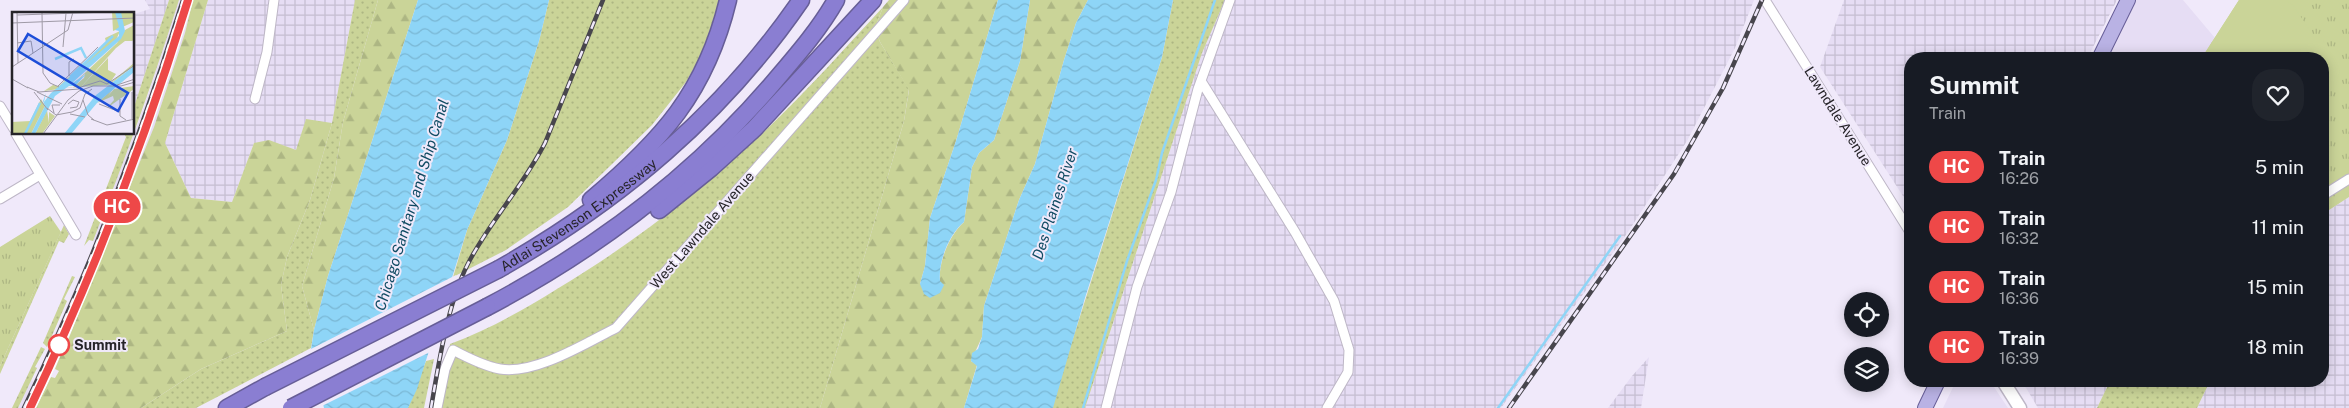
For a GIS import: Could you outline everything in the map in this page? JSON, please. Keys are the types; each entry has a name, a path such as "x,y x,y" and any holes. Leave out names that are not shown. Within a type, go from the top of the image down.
{"highway":[{"path":"533,250 624,172 660,136 684,105 704,72 720,34 728,0"},
{"name":"Adlai Stevenson Expressway","path":"228,408 499,269 533,250 600,207 650,167 692,129 755,62 801,0"},
{"name":"Adlai Stevenson Expressway","path":"291,408 517,292 557,269 622,225 700,160 734,128 799,52 836,0"},
{"path":"517,292 587,261 672,200 754,129 871,0"}],"main road":[{"path":"2102,52 2128,0"},
{"path":"1925,408 1935,387"}],"street":[{"path":"255,98 267,52 274,0"},
{"name":"West Lawndale Avenue","path":"437,408 445,369 453,350 489,366 514,370 570,351 616,328 904,0"},
{"path":"1106,408 1138,287 1171,192 1201,81 1230,0"},
{"name":"Lawndale Avenue","path":"1765,0 1904,222"},
{"path":"1201,81 1295,232 1334,301 1349,350 1348,372 1327,408"},
{"path":"0,106 12,126"},
{"path":"17,135 76,235"},
{"path":"0,199 40,175"},
{"path":"2329,192 2349,179"},
{"path":"2007,387 2020,408"}],"shaded area":[{"path":"145,0 169,0 135,104 135,14 150,9"},
{"path":"179,0 193,0 185,33 154,127 80,311 77,310 32,408 18,408 31,380 34,382 95,242 93,241 133,135 135,135"},
{"path":"208,0 355,0 332,123 306,120 296,150 282,145 254,143 232,202 191,198 165,143"},
{"path":"1225,0 1754,0 1735,48 1687,141 1628,232 1501,408 1085,408 1202,53"},
{"path":"1844,0 2117,0 2091,52 1904,52 1904,198 1820,67"},
{"path":"2133,0 2183,0 2215,38 2206,52 2107,52"},
{"path":"2349,197 2349,408 2197,408 2207,387 2329,387 2329,210"},
{"path":"1649,357 1641,408 1608,408 1632,376"},
{"path":"1953,387 1994,387 2008,408 1943,408"},
{"path":"2026,387 2107,387 2097,408 2038,408"}],"green space":[{"path":"169,0 179,0 135,129 135,104"},
{"path":"193,0 208,0 165,143 191,198 232,202 254,143 269,140 296,150 306,119 332,123 310,200 287,257 281,285 287,331 201,369 141,408 36,408 51,377 55,378 59,371 55,369 62,352 65,353 66,351 64,350 154,127 185,33"},
{"path":"355,0 378,0 343,122 334,178 302,286 314,330 311,348 196,408 141,408 201,369 287,331 281,285 287,257 310,200 332,123"},
{"path":"378,0 418,0 328,276 314,330 302,286 334,178 343,122"},
{"path":"549,0 720,0 707,45 686,82 652,125 568,207 506,250 453,277 467,230 507,140 539,41"},
{"path":"889,0 998,0 956,141 930,218 925,266 920,284 940,281 941,265 946,249 954,234 964,222 972,167 979,153 994,140 1020,61 1030,0 1088,0 1076,23 1035,164 1019,200 984,306 982,337 971,361 977,365 964,408 820,408 904,121 909,90 880,42 875,28 883,7"},
{"path":"1173,0 1225,0 1202,53 1085,408 1051,408 1162,57"},
{"path":"2239,0 2349,0 2349,197 2329,210 2329,52 2206,52"},
{"path":"2239,0 2285,0 2293,5 2313,35 2321,37 2340,70 2336,85 2329,90 2329,52 2206,52"},
{"path":"883,7 875,28 880,42 909,89 904,121 820,408 441,408 450,344 492,326 544,297 613,253 693,194 768,128 812,84"},
{"path":"125,135 133,135 93,241 89,240 84,246 126,137"},
{"path":"50,216 61,232 0,366 0,247"},
{"path":"64,225 69,234 64,243 59,241 0,374 0,366"},
{"path":"72,276 75,277 64,299 67,301 47,347 43,343"},
{"path":"41,347 45,349 35,367 37,368 18,408 12,408"},
{"path":"434,359 424,408 408,408 426,361"},
{"path":"2107,387 2207,387 2197,408 2097,408"}],"water":[{"name":"Chicago Sanitary and Ship Canal","path":"418,0 549,0 539,41 507,140 467,230 417,389 408,408 324,408 323,404 302,408 314,330 328,276"},
{"path":"998,0 1030,0 1020,61 994,140 979,153 972,167 964,222 949,241 941,265 940,281 944,285 940,293 930,298 924,294 920,284 925,266 930,218 956,141"},
{"name":"Des Plaines River","path":"1088,0 1173,0 1162,57 1085,298 1053,408 964,408 977,366 971,361 972,353 978,349 982,337 984,306 1019,200 1035,164 1076,23"}],"pier":[{"path":"456,275 432,351 318,408 299,408 309,350"}],"waterway":[{"path":"1083,408 1127,261 1156,180 1162,153 1215,0"},
{"path":"1498,408 1620,236"}],"railway":[{"path":"24,408 91,258 111,207 149,104 183,0"},
{"path":"431,408 445,331 463,274 480,243 528,173 545,143 603,0"},
{"path":"1509,408 1674,174 1723,88 1762,0"}],"train":[{"name":"HC","path":"30,408 75,309 115,212 153,107 188,0"}],"place":[{"name":"Summit","path":"59,345"}]}
